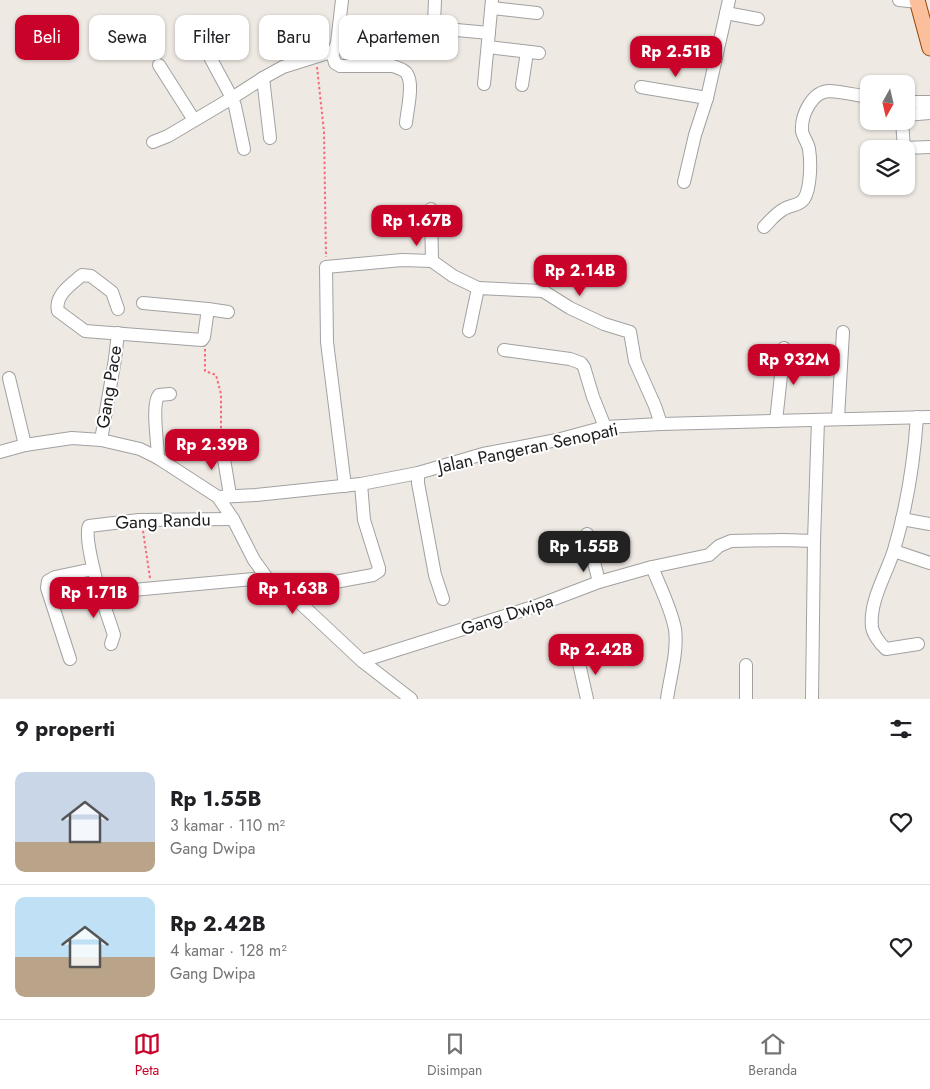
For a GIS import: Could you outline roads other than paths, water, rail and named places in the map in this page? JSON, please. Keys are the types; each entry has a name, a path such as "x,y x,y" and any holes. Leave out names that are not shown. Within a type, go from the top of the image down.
{"main road":[{"path":"917,1 926,18 930,48"}],"street":[{"path":"153,142 168,136 283,67 332,52 337,44 342,0"},
{"path":"435,0 435,15"},
{"path":"899,0 917,1"},
{"path":"484,84 492,4 537,13"},
{"path":"684,182 695,135 707,98 728,6 758,19"},
{"path":"458,30 489,33"},
{"path":"488,47 533,53 522,85"},
{"path":"332,52 335,63 340,66 394,66 408,74 410,86 406,123"},
{"path":"211,60 232,98 244,149"},
{"path":"159,65 194,120"},
{"path":"262,78 270,138"},
{"path":"641,87 707,98"},
{"path":"764,228 785,208 797,205 804,198 809,180 810,162 809,149 802,131 805,113 811,100 819,94 829,91 860,96"},
{"path":"915,102 930,102"},
{"path":"915,114 930,113"},
{"path":"903,130 904,148 930,147"},
{"path":"431,209 432,261"},
{"path":"345,486 327,342 326,267 402,260 432,261 453,276 478,288 543,291 570,308 604,324 630,332 635,361 662,424"},
{"path":"118,309 112,292 91,276 82,275 60,295 56,305 58,311 85,331 202,340 208,310"},
{"path":"469,331 478,288"},
{"path":"143,303 228,312"},
{"path":"838,418 843,332"},
{"name":"Gang Pace","path":"100,440 118,333"},
{"path":"776,421 784,348"},
{"path":"504,350 570,359 581,363 606,427"},
{"path":"9,378 25,444"},
{"path":"158,458 157,398 160,395 170,394"},
{"path":"917,417 914,456 902,519 894,551 874,605 872,628 886,649 918,644"},
{"name":"Jalan Pangeran Senopati","path":"224,496 256,495 361,484 418,473 483,454 557,440 606,427 838,418 930,417"},
{"path":"812,699 818,420"},
{"path":"0,452 25,444 72,438 100,440 140,449 224,496"},
{"path":"220,441 224,496 233,519 254,560 266,578 272,585 298,601 362,661 411,699"},
{"path":"418,473 418,483 435,575 443,599"},
{"path":"285,594 313,586 373,575 378,571 379,568 364,520 361,484"},
{"name":"Gang Randu","path":"93,569 87,529 89,526 139,520 233,519"},
{"path":"902,519 930,524"},
{"path":"587,534 599,582"},
{"name":"Gang Dwipa","path":"362,661 536,606 599,582 652,567 709,556 719,546 731,541 783,540 814,542"},
{"path":"894,551 930,563"},
{"path":"652,567 672,617 675,631 675,647 666,699"},
{"path":"70,659 47,588 48,580 55,576 93,569 114,635 111,644"},
{"path":"100,593 266,578"},
{"path":"578,659 587,699"},
{"path":"746,665 746,699"}]}
